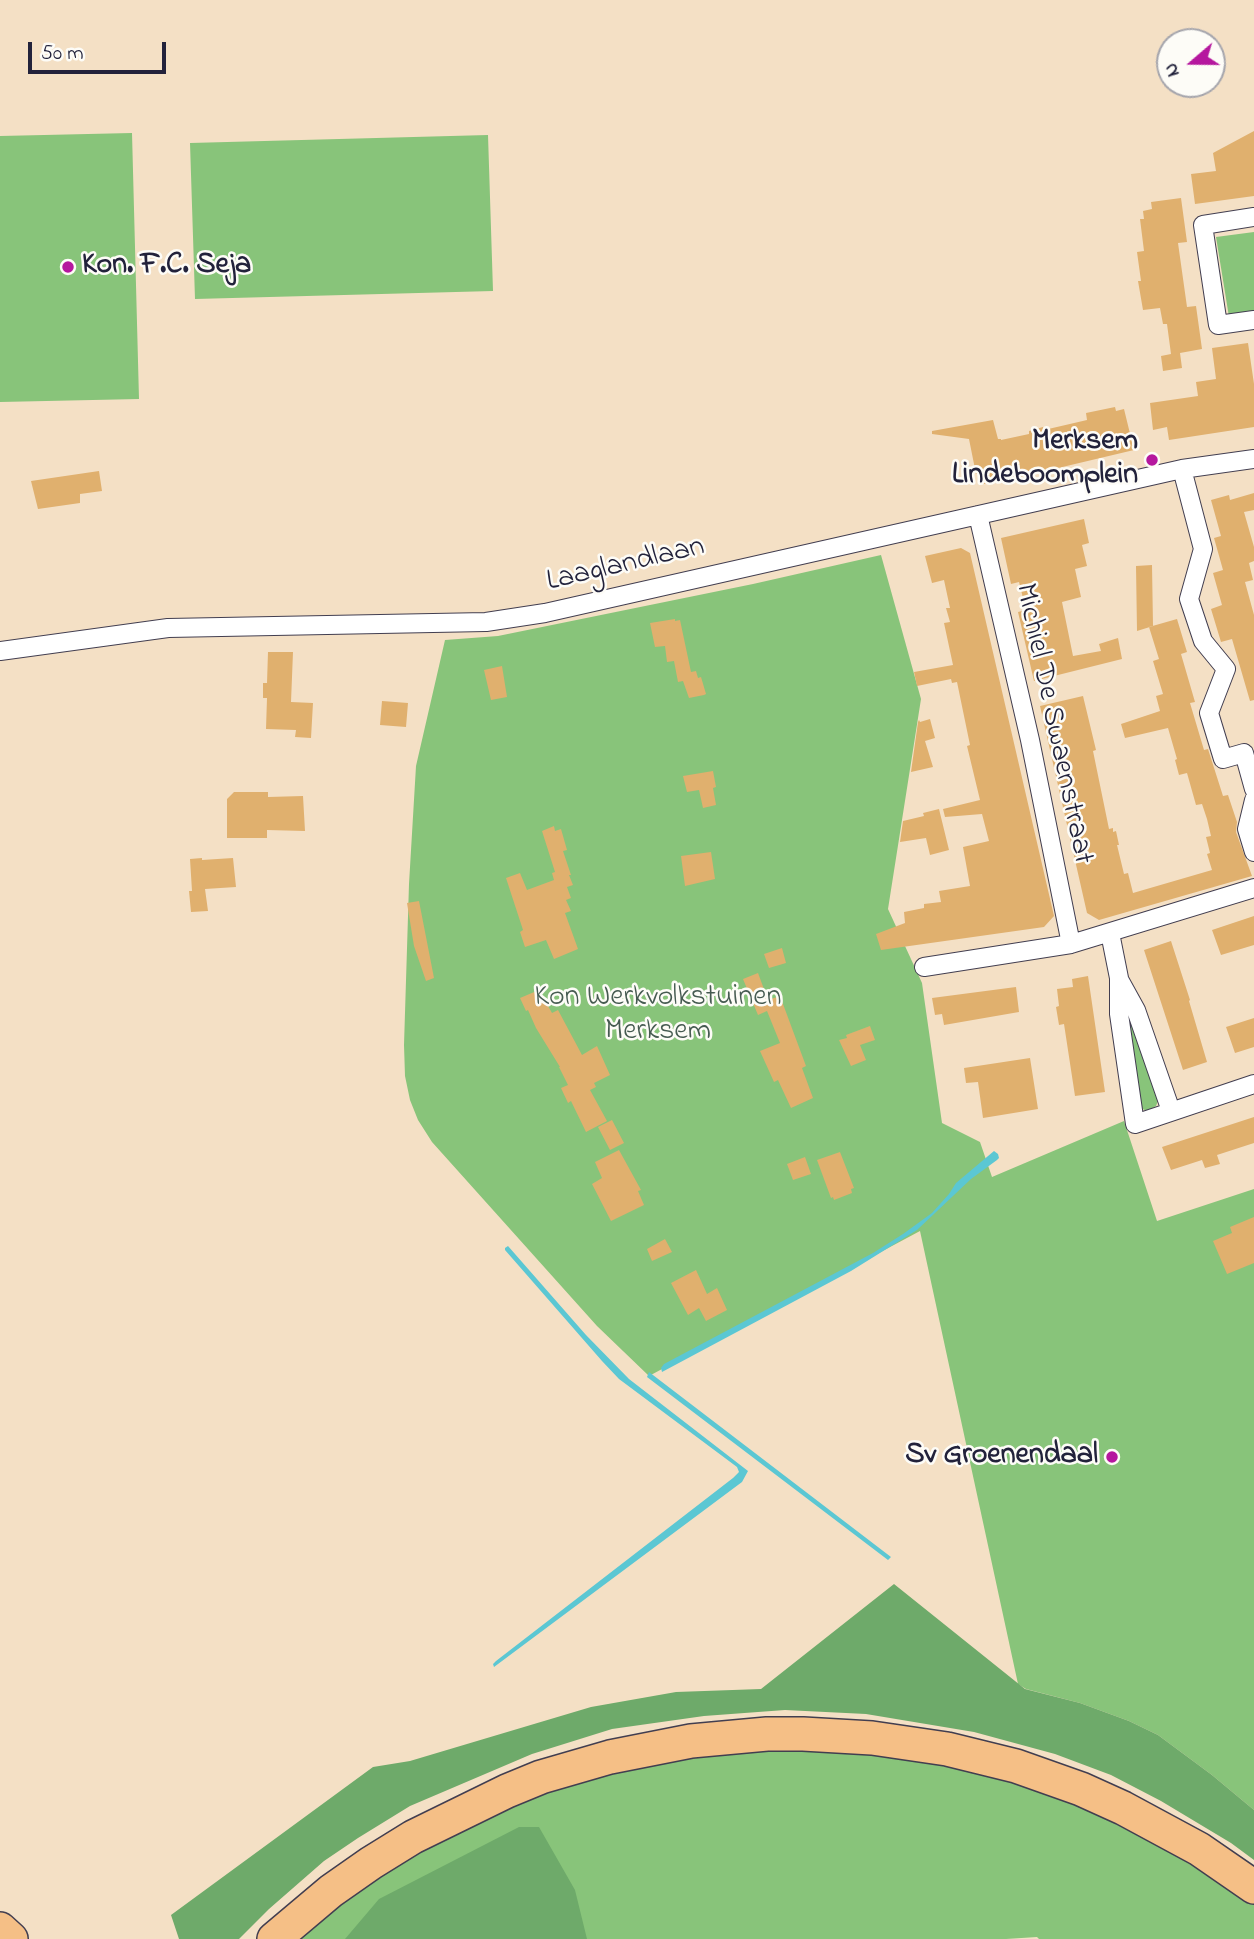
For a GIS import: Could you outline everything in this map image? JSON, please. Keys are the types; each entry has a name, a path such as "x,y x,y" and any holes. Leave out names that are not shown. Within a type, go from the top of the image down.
{"highway":[{"path":"274,1939 331,1891 372,1863 413,1837 507,1791 541,1777 610,1756 691,1741 756,1735 803,1734 872,1738 947,1749 1016,1766 1081,1789 1124,1808 1199,1849 1254,1886"},
{"path":"0,1929 11,1939"}],"street":[{"path":"1254,217 1203,225 1218,325 1254,320"},
{"name":"Laaglandlaan","path":"0,651 168,628 486,622 545,613 1182,469 1254,459"},
{"path":"1182,469 1203,549 1189,598 1203,642 1226,669 1209,713 1223,759 1244,753 1254,789"},
{"name":"Michiel De Swaenstraat","path":"978,515 1030,740 1071,944"},
{"path":"1254,800 1247,829 1254,852"},
{"path":"924,967 1071,944 1254,888"},
{"path":"1110,933 1119,978 1119,1014 1135,1124 1254,1084"},
{"path":"1119,978 1136,1010 1171,1111"}],"green space":[{"name":"Kon. F.C. Seja","path":"132,133 139,399 0,402 0,136"},
{"path":"488,135 493,291 195,299 190,143"},
{"path":"1254,232 1254,313 1229,317 1216,237"},
{"name":"Kon Werkvolkstuinen Merksem","path":"881,555 921,699 888,909 922,983 942,1123 980,1142 992,1177 1124,1121 1157,1221 1254,1189 1254,1810 1158,1735 1080,1703 1026,1689 1018,1684 920,1231 649,1376 597,1326 432,1142 418,1120 410,1100 405,1076 404,1045 416,766 445,640 498,636"},
{"path":"1128,1013 1157,1095 1156,1106 1147,1111 1138,1107 1125,1014"},
{"path":"894,1584 1025,1689 1080,1703 1129,1721 1158,1735 1212,1775 1254,1810 1254,1860 1161,1801 1111,1775 1055,1754 974,1732 866,1714 785,1710 704,1716 612,1729 532,1754 410,1806 358,1838 324,1861 239,1939 179,1939 171,1915 373,1767 410,1761 591,1707 676,1692 761,1689"},
{"path":"783,1744 894,1754 980,1769 1069,1797 1154,1841 1254,1901 1254,1939 291,1939 384,1869 554,1787 690,1755"},
{"path":"519,1827 539,1827 575,1890 587,1939 345,1939 379,1899"}],"water":[{"path":"994,1151 999,1158 971,1179 917,1230 851,1271 662,1372 664,1364 873,1253 903,1234 932,1213 956,1183"},
{"path":"508,1246 586,1335 629,1379 748,1471 742,1482 494,1667 496,1661 739,1472 737,1467 619,1379 505,1250"},
{"path":"649,1372 891,1557 888,1560 647,1377"}],"building":[{"path":"1254,131 1254,196 1195,204 1191,174 1216,171 1213,153"},
{"path":"1181,198 1187,242 1178,243 1187,307 1196,306 1202,349 1180,353 1182,368 1163,371 1161,356 1171,354 1167,324 1163,324 1160,308 1143,310 1138,281 1141,281 1137,252 1144,251 1140,219 1144,219 1143,211 1152,209 1151,202"},
{"path":"1248,343 1254,384 1254,427 1169,440 1167,427 1153,430 1150,403 1198,396 1196,382 1216,379 1212,348"},
{"path":"1115,407 1116,411 1124,409 1134,450 995,483 983,484 980,473 976,474 969,439 932,434 932,431 993,420 998,439 1001,440 1029,434 1029,431 1043,427 1044,430 1087,420 1086,413"},
{"path":"99,471 102,491 80,494 80,503 38,509 31,481"},
{"path":"1254,493 1254,510 1244,512 1254,547 1254,561 1249,563 1253,580 1245,582 1254,615 1254,700 1250,701 1232,639 1221,642 1211,609 1222,605 1213,573 1223,570 1214,538 1221,536 1211,500 1229,495 1230,500"},
{"path":"1084,519 1089,543 1082,545 1087,566 1075,569 1081,597 1062,602 1073,656 1101,651 1099,644 1118,638 1122,659 1034,681 1018,612 1026,610 1019,582 1011,584 1001,538"},
{"path":"961,548 970,553 1054,916 1044,927 881,950 876,934 905,923 904,912 924,908 924,904 941,902 939,891 970,886 963,847 989,841 982,814 945,817 943,809 980,800 967,746 970,745 957,682 952,683 951,679 917,686 914,672 953,665 944,623 950,622 946,608 950,608 944,580 932,583 925,556"},
{"path":"1152,565 1153,626 1137,631 1136,566"},
{"path":"1177,619 1187,652 1181,654 1195,702 1190,703 1204,750 1208,749 1223,796 1228,795 1237,822 1236,832 1252,876 1099,920 1087,913 1040,706 1083,696 1096,750 1093,751 1109,829 1116,831 1124,874 1128,873 1133,893 1212,870 1207,854 1210,853 1206,837 1211,836 1207,819 1202,804 1196,805 1187,773 1179,775 1168,728 1125,738 1121,724 1160,711 1156,696 1163,694 1153,661 1159,659 1149,627"},
{"path":"680,620 691,672 696,671 698,678 701,677 706,694 704,695 689,698 683,681 678,682 674,661 667,662 665,646 655,647 650,623"},
{"path":"268,652 293,652 291,702 313,703 311,738 295,737 296,730 266,729 267,698 263,698 263,683 267,683"},
{"path":"502,666 507,697 491,700 484,670"},
{"path":"382,701 408,703 406,727 380,725"},
{"path":"930,719 935,738 925,741 933,767 911,772 918,722"},
{"path":"713,771 716,805 703,808 699,790 687,792 683,776"},
{"path":"234,792 268,792 268,797 303,796 305,831 267,830 267,838 227,838 227,799"},
{"path":"939,809 949,850 930,855 926,838 900,842 903,821"},
{"path":"554,826 555,831 561,829 567,850 563,851 573,885 567,887 571,898 566,900 571,911 565,913 578,949 554,959 546,940 525,947 520,932 523,930 506,878 520,873 527,890 554,880 552,873 555,872 542,831"},
{"path":"711,852 715,879 685,886 681,856"},
{"path":"233,858 236,887 205,889 208,911 191,912 190,859"},
{"path":"419,901 434,978 426,981 414,946 407,903"},
{"path":"1254,916 1254,945 1221,955 1212,930"},
{"path":"1171,941 1207,1062 1183,1070 1144,950"},
{"path":"782,948 786,963 769,968 764,954"},
{"path":"758,973 768,1000 780,996 806,1066 802,1068 813,1098 791,1108 778,1080 774,1082 760,1051 780,1043 767,1011 758,1015 743,979"},
{"path":"1088,976 1105,1092 1075,1096 1064,1024 1059,1025 1057,989 1073,987 1072,979"},
{"path":"1016,987 1019,1012 944,1025 942,1014 935,1015 932,998"},
{"path":"539,990 552,1013 558,1010 582,1055 597,1046 610,1075 594,1083 596,1087 590,1090 607,1121 586,1132 571,1101 568,1103 561,1088 568,1085 560,1067 520,998"},
{"path":"1254,1018 1254,1047 1235,1053 1226,1027"},
{"path":"870,1026 875,1040 860,1045 866,1060 851,1066 839,1040"},
{"path":"1030,1058 1038,1109 983,1118 978,1082 966,1083 964,1068"},
{"path":"1254,1117 1254,1143 1217,1155 1220,1164 1205,1168 1202,1160 1171,1170 1162,1147"},
{"path":"612,1120 624,1143 610,1150 598,1127"},
{"path":"619,1150 641,1190 638,1191 644,1205 611,1221 592,1184 602,1178 595,1162"},
{"path":"840,1152 854,1188 851,1189 852,1193 834,1200 817,1160"},
{"path":"805,1157 811,1174 793,1180 787,1164"},
{"path":"1254,1217 1254,1263 1227,1274 1213,1241 1232,1233 1230,1227"},
{"path":"665,1239 672,1252 652,1261 647,1249"},
{"path":"696,1270 707,1294 717,1288 727,1310 706,1321 699,1308 688,1315 671,1283"}],"place":[{"name":"Kon. F.C. Seja","path":"68,267"},
{"name":"Merksem Lindeboomplein","path":"1152,460"},
{"name":"Sv Groenendaal","path":"1112,1457"}]}
